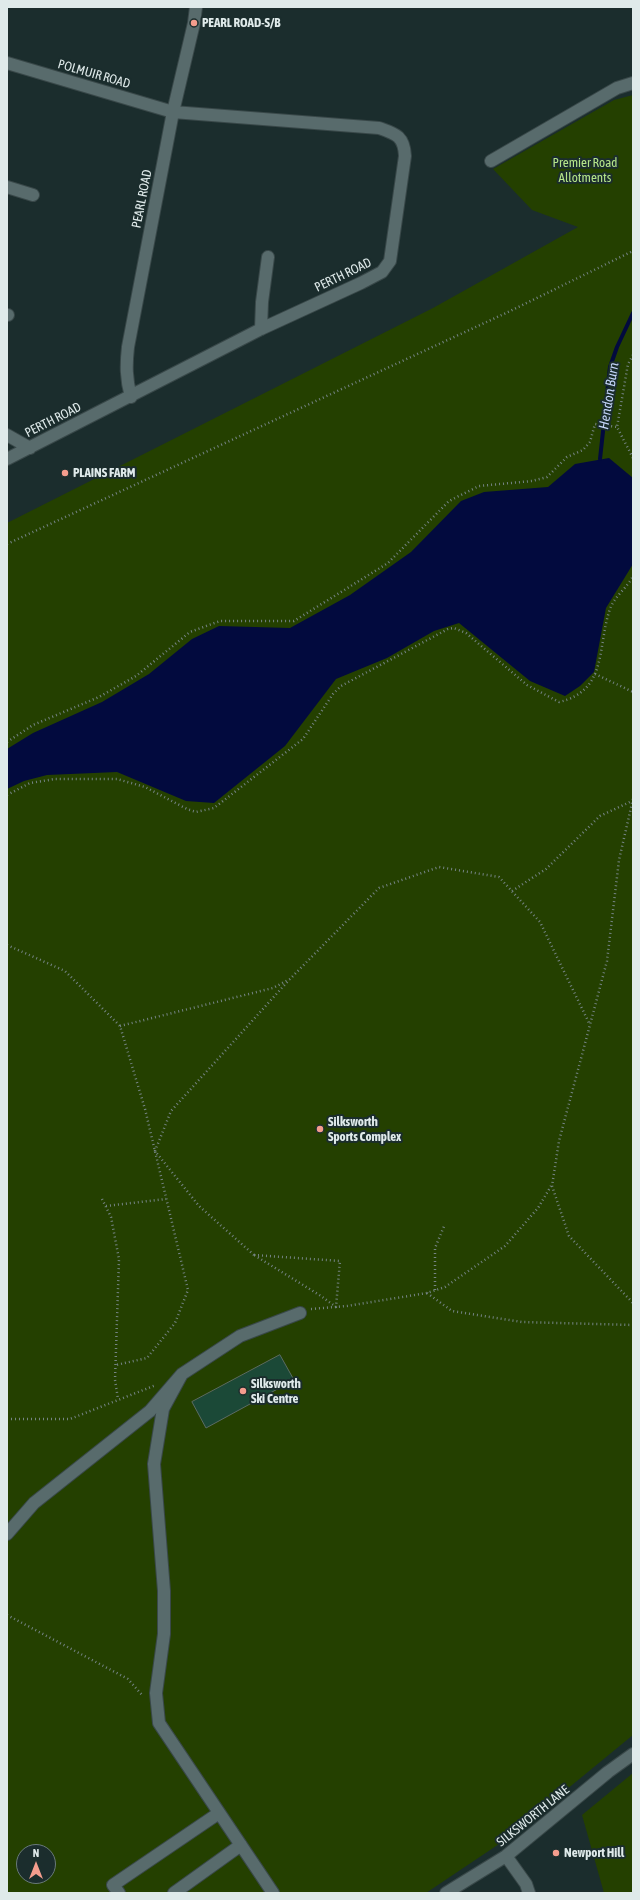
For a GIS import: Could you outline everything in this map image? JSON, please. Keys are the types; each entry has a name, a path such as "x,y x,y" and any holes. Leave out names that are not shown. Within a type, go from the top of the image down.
{"street":[{"name":"PEARL ROAD","path":"131,397 126,380 127,353 173,112 194,23 196,7"},
{"name":"POLMUIR ROAD","path":"7,63 173,112"},
{"path":"491,161 617,88 633,83"},
{"name":"PERTH ROAD","path":"7,459 261,330 361,284 382,272 390,261 406,156 405,144 397,135 379,128 173,112"},
{"path":"7,187 33,195"},
{"path":"261,330 262,302 268,257"},
{"path":"7,435 30,448"},
{"path":"7,1534 34,1503 150,1411 182,1374 240,1336 300,1313"},
{"path":"182,1374 164,1409 154,1464 164,1591 164,1634 156,1693 159,1723 273,1893"},
{"name":"SILKSWORTH LANE","path":"446,1893 506,1856 608,1772 633,1754"},
{"path":"119,1893 113,1885 216,1808"},
{"path":"174,1893 241,1845"},
{"path":"506,1856 526,1884 529,1893"}],"path":[{"path":"7,544 478,326 633,251"},
{"path":"633,355 628,364 617,427 633,458"},
{"path":"7,742 33,725 99,697 136,676 190,632 220,621 294,620 388,563 449,501 479,486 532,481 547,477 567,457 583,450 590,442 595,424 617,427"},
{"path":"7,795 30,783 55,779 117,779 145,787 187,809 196,812 214,808 303,739 333,694 341,686 448,629 454,628 466,633 528,684 559,702 570,699 583,690 598,671 610,608 633,576"},
{"path":"595,674 633,692"},
{"path":"512,891 546,869 600,816 632,800"},
{"path":"300,1313 312,1309 336,1307 427,1293 445,1287 505,1246 538,1208 552,1186 559,1141 607,961 619,860 632,800"},
{"path":"155,1151 171,1111 290,978 379,888 440,867 499,877 540,922 590,1024"},
{"path":"7,945 65,972 120,1026 145,1109 188,1290 175,1323 148,1358 116,1365"},
{"path":"120,1026 273,988 290,978"},
{"path":"155,1151 200,1206 254,1256 321,1296 336,1307"},
{"path":"552,1186 569,1236 633,1303"},
{"path":"106,1206 166,1198"},
{"path":"102,1199 111,1216 119,1259 115,1380 118,1399"},
{"path":"435,1290 435,1248 445,1224"},
{"path":"254,1256 340,1261 336,1307"},
{"path":"427,1293 452,1311 522,1322 633,1325"},
{"path":"7,1419 70,1419 161,1382"},
{"path":"7,1615 128,1679 157,1711"}],"green space":[{"name":"Silksworth Sports Complex","path":"633,95 633,1735 505,1840 426,1893 7,1893 7,523 433,308 578,227 532,210 493,169 614,100"},
{"path":"633,1773 633,1893 604,1893 582,1815"}],"shaded area":[{"path":"609,458 633,478 633,564 606,608 594,672 580,686 565,696 530,681 459,623 434,631 387,658 336,679 285,746 214,803 186,801 117,772 47,775 24,781 7,789 7,749 33,733 102,702 149,674 192,639 219,626 290,628 350,595 411,552 461,501 484,492 548,487 575,464"}],"building":[{"name":"Silksworth Ski Centre","path":"280,1355 294,1380 206,1428 192,1402"}],"waterway":[{"name":"Hendon Burn","path":"600,459 610,367 617,347 633,313"}],"place":[{"name":"PEARL ROAD-S/B","path":"194,23"},
{"name":"PLAINS FARM","path":"65,473"},
{"name":"Silksworth Sports Complex","path":"320,1129"},
{"name":"Silksworth Ski Centre","path":"243,1391"},
{"name":"Newport Hill","path":"556,1853"}],"park label":[{"name":"Premier Road Allotments","path":"585,170"}]}
